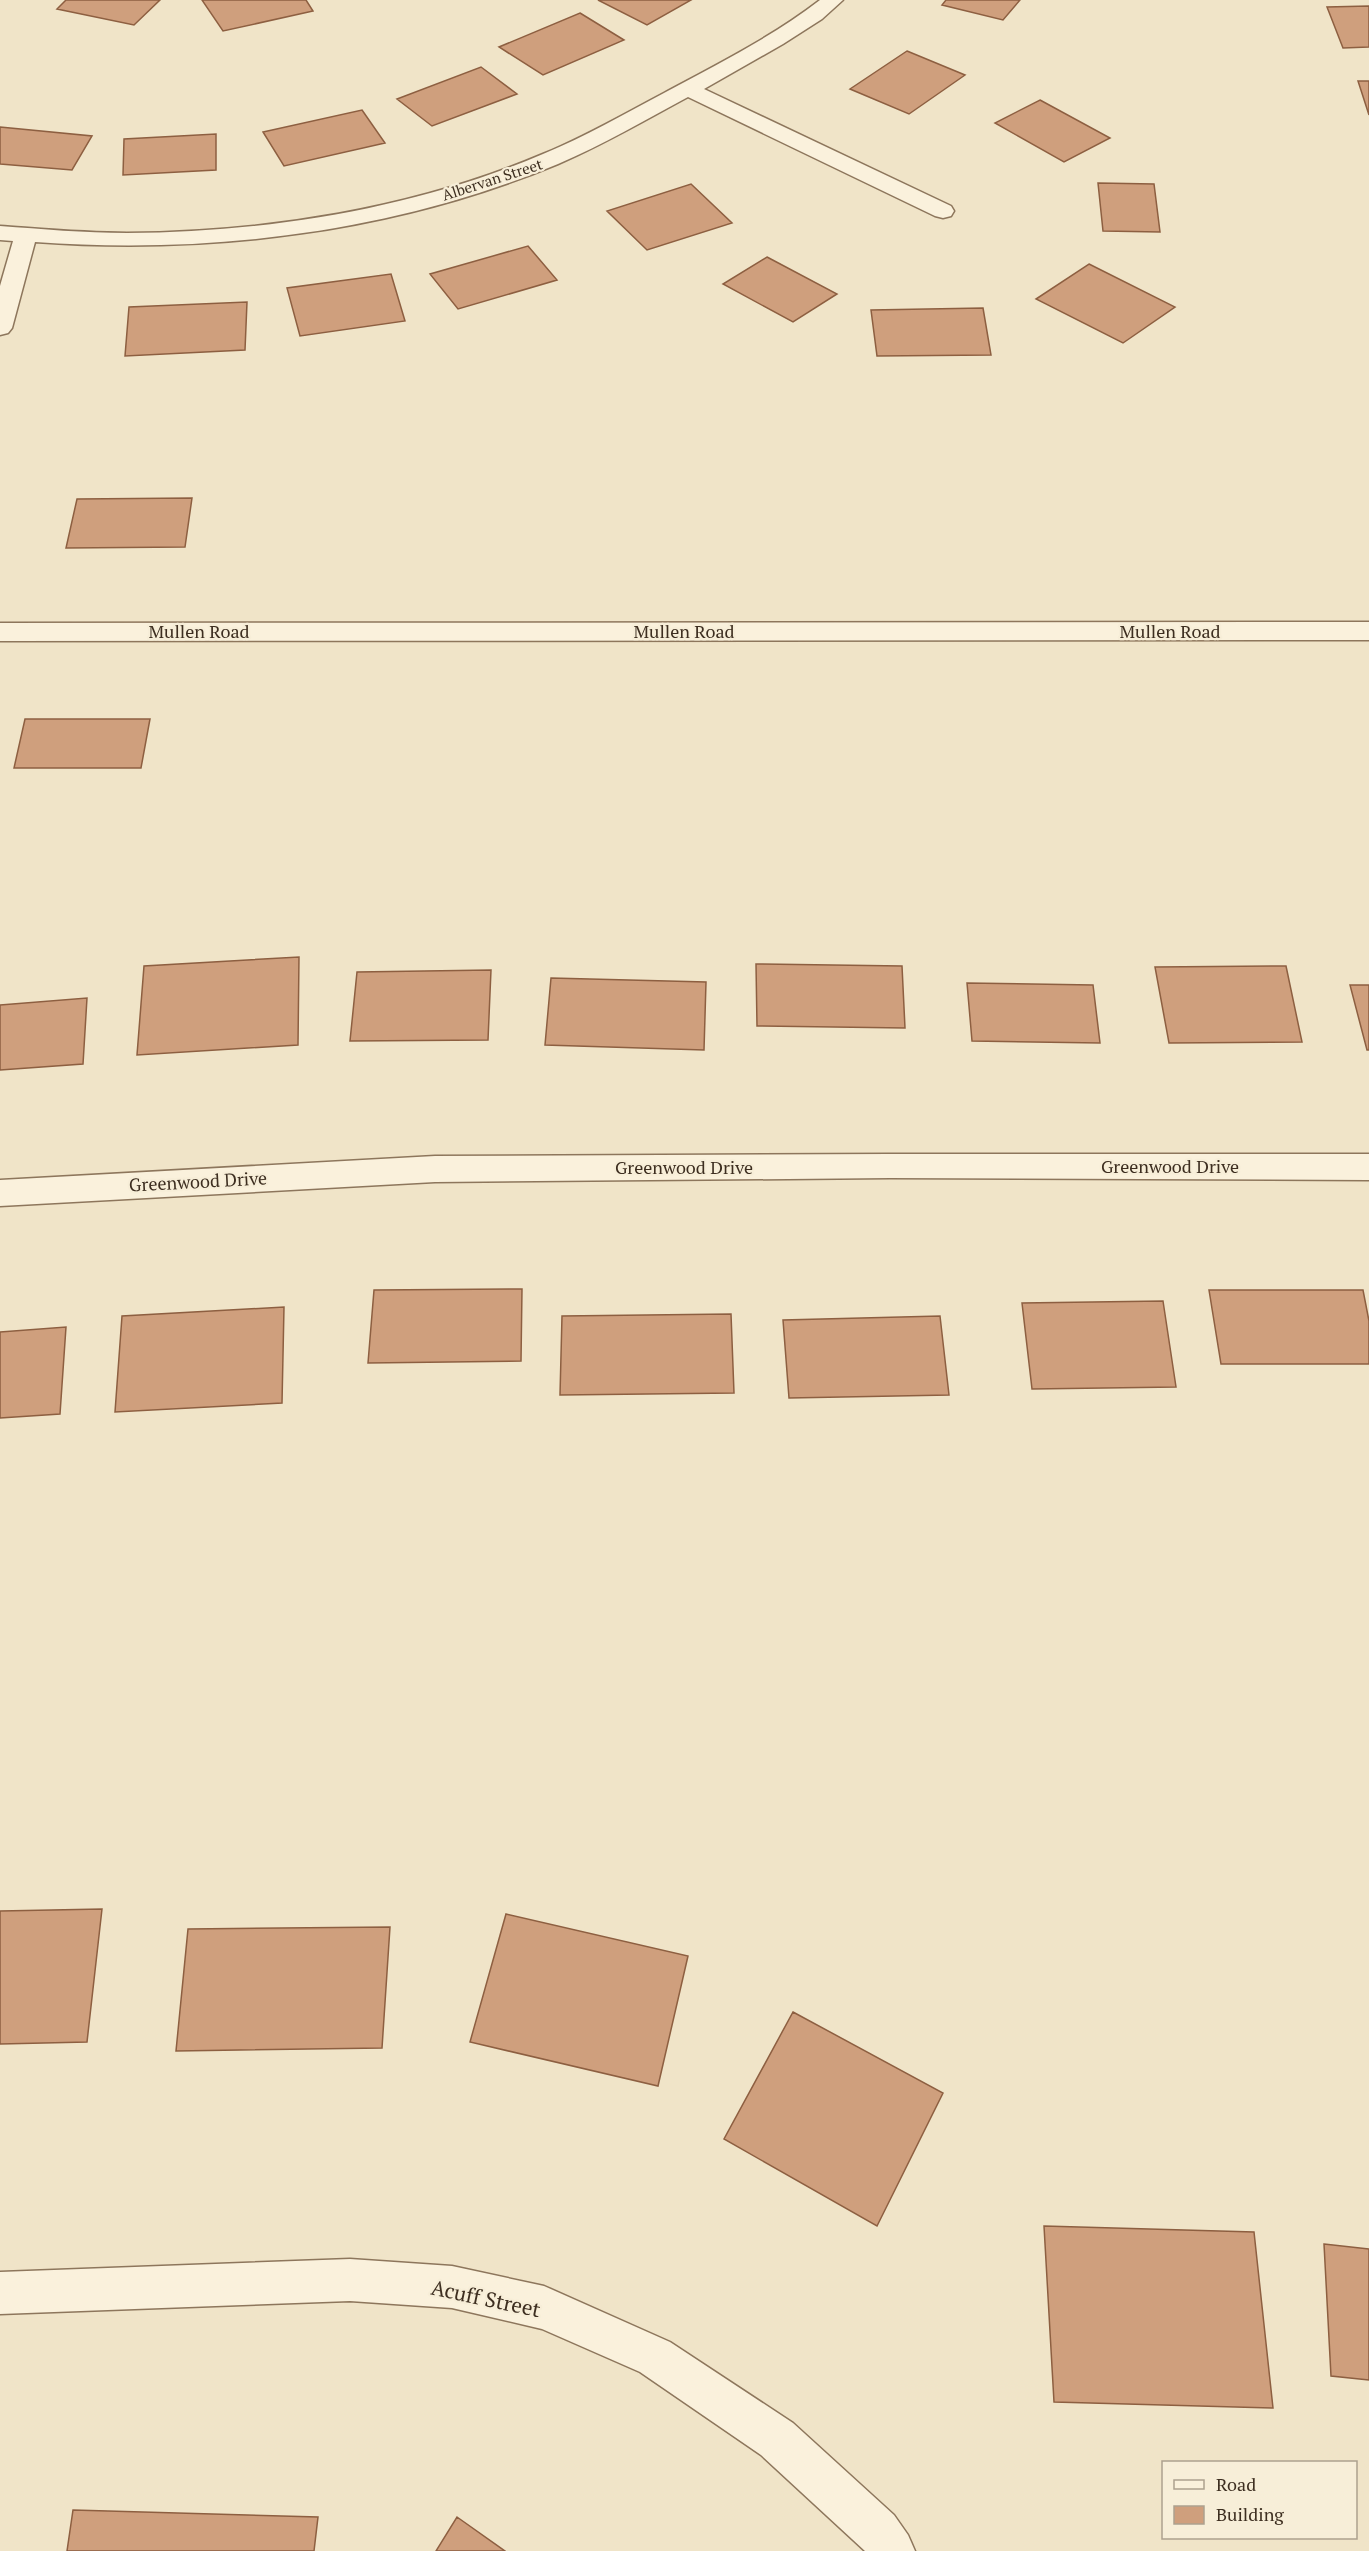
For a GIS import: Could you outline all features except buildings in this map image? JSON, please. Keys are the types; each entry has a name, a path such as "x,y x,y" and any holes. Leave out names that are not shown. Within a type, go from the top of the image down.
{"street":[{"name":"Albervan Street","path":"0,233 125,240 276,229 365,215 462,191 550,159 688,89 778,40 833,0"},
{"path":"688,89 943,211"},
{"path":"0,328 26,235"},
{"name":"Mullen Road","path":"0,632 1369,631"},
{"name":"Greenwood Drive","path":"0,1192 435,1169 878,1166 1369,1167"},
{"name":"Acuff Street","path":"0,2293 350,2280 452,2287 544,2308 655,2357 777,2439 878,2531 892,2551"}]}
